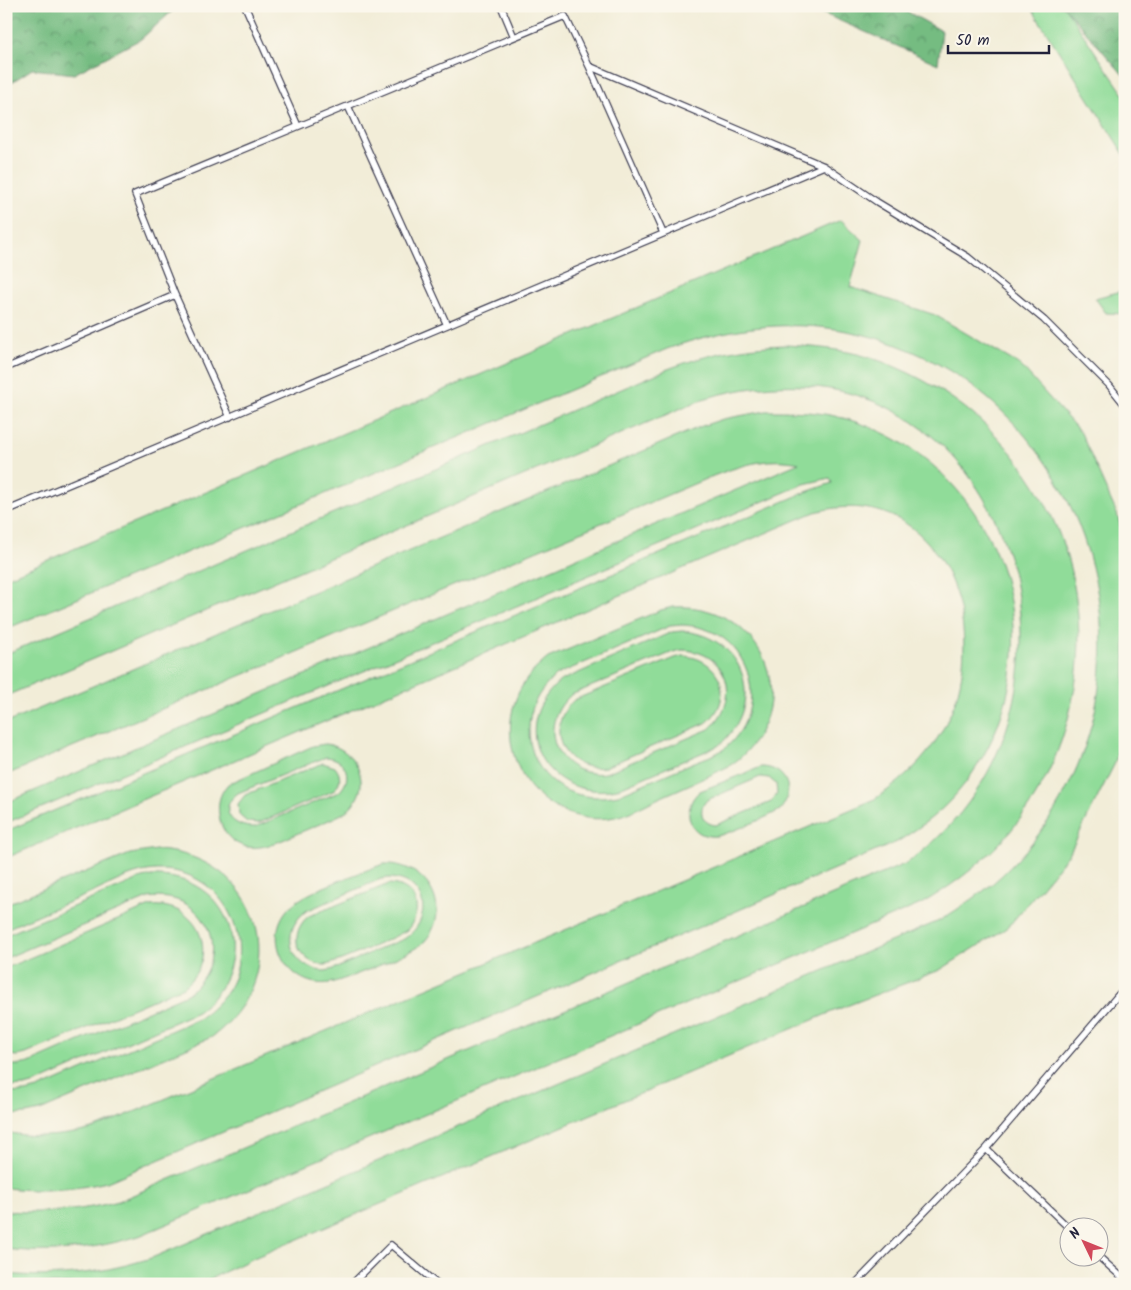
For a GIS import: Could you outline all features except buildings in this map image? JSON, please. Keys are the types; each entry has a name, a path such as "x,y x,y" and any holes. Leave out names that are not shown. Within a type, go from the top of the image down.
{"lane":[{"path":"245,6 298,126"},
{"path":"501,6 514,37"},
{"path":"230,416 176,295 135,194 565,16 663,233"},
{"path":"589,66 824,166 877,202 968,257 1044,320 1110,385 1125,405"},
{"path":"348,106 447,325"},
{"path":"6,503 8,510 824,166"},
{"path":"6,368 176,295"},
{"path":"856,1284 986,1149 1125,987"},
{"path":"986,1149 1058,1218"},
{"path":"352,1284 391,1245 437,1284"},
{"path":"1108,1265 1125,1280"}],"green space":[{"path":"6,6 178,6 141,39 74,74 32,69 9,84 6,91"},
{"path":"806,6 897,6 942,31 938,64"},
{"path":"1030,6 1064,6 1125,96 1125,156"},
{"path":"1063,6 1125,6 1125,77"},
{"path":"841,220 863,240 850,287 935,315 1020,365 1081,433 1117,514 1125,542 1125,719 1115,763 1069,854 1008,927 940,970 841,1008 256,1257 199,1284 6,1284 6,1274 44,1276 99,1271 154,1257 939,921 994,882 1018,859 1034,840 1048,821 1072,779 1089,734 1095,711 1102,646 1096,583 1078,523 1049,468 1011,420 964,380 909,350 847,331 801,326 756,328 711,336 667,349 6,629 6,578"},
{"path":"1125,287 1125,314 1106,313 1095,298 1122,291"},
{"path":"786,345 823,348 871,358 932,386 976,417 1012,454 1042,497 1063,544 1076,595 1079,648 1072,702 1054,760 1035,796 1012,829 972,869 921,904 139,1236 73,1250 23,1251 6,1249 6,1211 63,1211 119,1201 907,863 975,793 1012,710 1021,622 1002,537 959,464 894,411 808,386 703,399 6,696 6,654 668,369 726,352"},
{"path":"766,411 814,413 847,419 880,431 910,448 950,482 978,518 998,557 1010,599 1014,642 1009,686 997,728 977,767 948,803 924,824 897,842 107,1182 57,1190 6,1188 6,1132 52,1136 96,1128 873,800 912,770 941,732 955,702 963,665 963,628 955,592 940,560 919,533 890,515 856,507 815,512 6,858 6,831 806,492 832,483 830,478 804,484 6,823 6,803 799,463 775,461 753,463 708,478 6,775 6,723 702,426 723,419"},
{"path":"673,607 701,609 725,618 745,632 760,651 768,673 770,697 765,721 749,749 732,764 631,812 615,817 594,819 580,817 560,810 534,791 524,778 512,748 510,731 512,715 516,699 522,687 529,676 548,658 661,610","holes":["670,626 691,626 709,630 724,639 737,652 747,672 750,683 750,708 741,730 733,740 717,753 618,795 607,797 579,795 560,787 549,779 540,768 534,756 530,743 529,729 535,702 550,681 556,675"]},
{"path":"682,631 704,636 722,645 734,659 742,675 745,693 742,711 733,729 718,746 617,789 592,790 571,784 553,773 541,758 535,740 535,720 544,700 560,681 672,632","holes":["682,650 698,652 720,668 726,679 728,691 726,704 719,717 709,729 606,773 589,773 575,768 564,759 557,748 553,735 554,722 560,708 571,695 673,652"]},
{"path":"682,656 695,658 706,664 715,671 720,681 722,692 720,703 715,713 706,723 605,767 590,767 578,763 569,756 562,746 559,735 560,723 565,711 574,700"},
{"path":"325,744 333,746 341,749 353,760 360,775 361,783 359,795 351,806 339,816 266,846 249,847 240,845 232,840 223,829 219,810 220,797 228,784 313,746","holes":["326,757 333,758 343,765 347,775 344,787 339,792 255,827 239,824 230,816 228,805 238,793"]},
{"path":"323,763 335,767 339,773 338,785 333,791 259,823 247,822 239,815 238,804 245,795"},
{"path":"761,767 777,771 786,781 788,788 785,803 780,810 748,825 716,836 706,836 699,832 690,821 690,805 700,791","holes":["760,777 769,778 776,784 777,794 771,802 716,825 704,819 702,808 707,800"]},
{"path":"156,850 192,857 221,872 242,895 255,922 259,951 253,982 238,1011 212,1037 40,1111 6,1115 6,1093 38,1089 200,1018 211,1010 228,990 234,978 238,959 238,940 233,922 225,905 213,891 199,880 181,873 153,870 135,874 6,929 6,904 130,854"},
{"path":"384,864 399,865 412,871 423,879 431,890 436,902 437,916 433,929 424,942 395,959 334,982 319,983 306,980 294,973 285,962 279,950 277,937 280,923 287,910 303,897 315,891","holes":["381,879 402,880 418,892 422,901 423,911 414,931 404,939 332,970 325,971 308,967 295,955 291,944 291,934 296,921 306,911"]},
{"path":"151,876 179,879 202,889 218,905 229,925 232,948 229,971 217,993 197,1012 36,1083 25,1086 6,1087 6,1065 29,1063 187,994 202,979 210,963 212,945 208,929 199,915 186,904 169,898 148,898 6,958 6,935 139,879"},
{"path":"389,884 398,885 406,889 415,900 416,915 407,930 366,950 325,965 320,965 304,956 297,943 297,935 301,924 306,918"},
{"path":"150,906 167,907 181,912 200,933 203,947 201,961 195,975 183,987 26,1054 18,1056 6,1055 6,968"}]}
